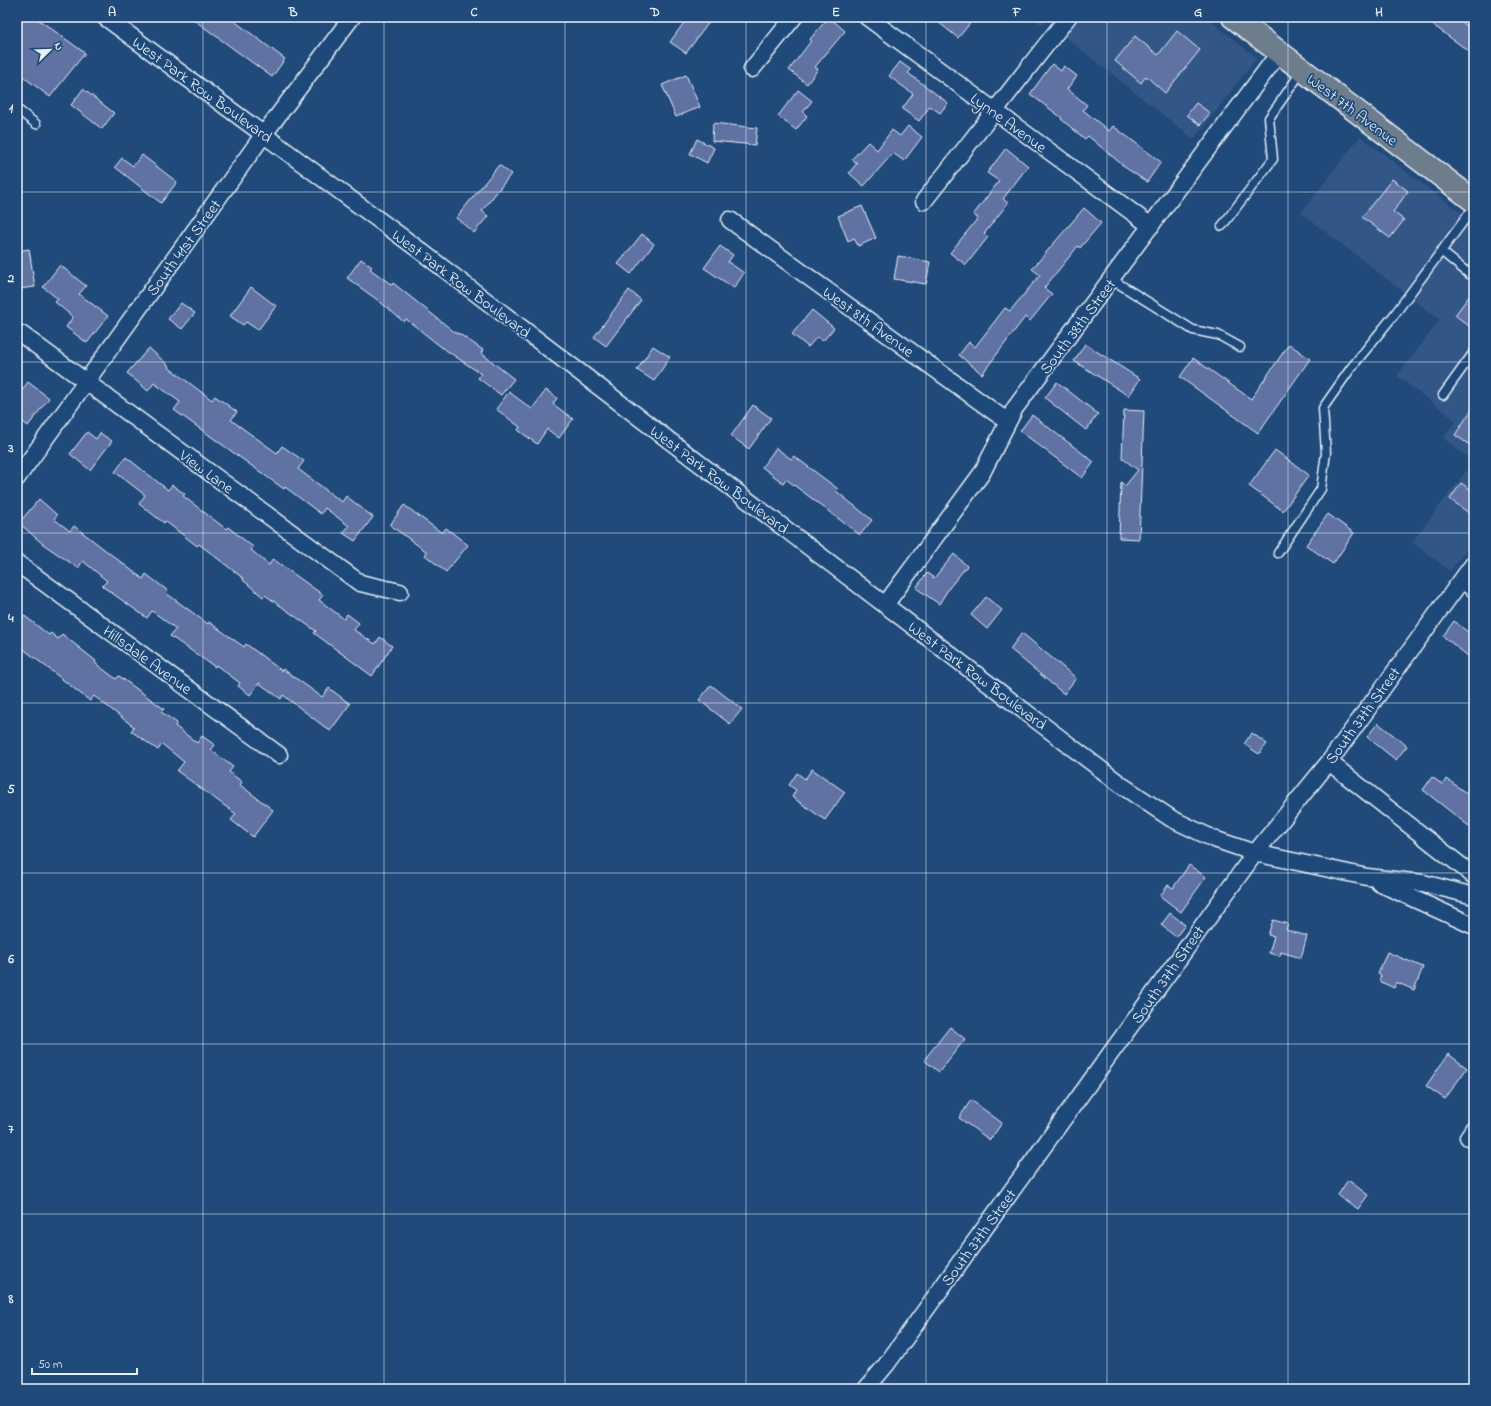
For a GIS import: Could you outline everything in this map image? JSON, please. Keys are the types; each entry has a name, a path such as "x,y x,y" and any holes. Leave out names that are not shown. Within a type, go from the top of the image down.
{"main road":[{"name":"West 7th Avenue","path":"1233,17 1474,201"}],"street":[{"name":"West Park Row Boulevard","path":"105,17 264,134 1136,795 1172,820 1214,839 1255,852 1367,878 1424,883 1474,896"},
{"name":"South 41st Street","path":"17,478 264,134 352,17"},
{"path":"752,69 794,17"},
{"name":"Lynne Avenue","path":"867,17 1151,226"},
{"path":"924,202 1068,17"},
{"name":"South 38th Street","path":"885,605 982,473 1015,408 1280,53"},
{"name":"West 8th Avenue","path":"730,220 1008,422"},
{"name":"View Lane","path":"21,334 360,583 400,592"},
{"name":"Hillsdale Avenue","path":"17,563 279,756"},
{"name":"South 37th Street","path":"866,1389 891,1358 1255,852 1329,762 1468,584 1474,563"},
{"path":"1329,762 1474,876"},
{"name":"West Park Row Boulevard","path":"1367,878 1474,926"}],"lane":[{"path":"1222,226 1273,159 1269,118 1302,70"},
{"path":"17,109 36,124"},
{"path":"1278,553 1321,489 1326,453 1324,408 1351,368 1394,315 1474,207"},
{"path":"1441,251 1469,274 1474,267"},
{"path":"1111,279 1193,330 1218,335 1240,347"},
{"path":"1443,395 1474,352"}],"shaded area":[{"path":"1031,17 1049,17 1043,26"},
{"path":"1074,17 1206,17 1257,58 1194,139 1061,34"},
{"path":"1360,136 1474,223 1474,540 1450,571 1412,542 1473,462 1443,438 1456,421 1397,376 1440,320 1301,213"}],"building":[{"path":"17,17 35,17 85,53 50,97 17,72"},
{"path":"190,17 229,17 285,59 272,77"},
{"path":"688,17 713,17 686,53 670,42"},
{"path":"829,17 845,31 815,67 818,69 807,84 789,70 811,41 810,39"},
{"path":"932,17 965,17 971,22 958,38"},
{"path":"1422,17 1455,17 1474,31 1474,55"},
{"path":"1177,31 1200,50 1165,93 1146,76 1141,83 1115,61 1135,36 1158,55"},
{"path":"900,62 911,70 908,73 948,103 940,113 930,106 919,121 902,109 913,94 889,76"},
{"path":"1052,64 1061,71 1064,66 1077,76 1067,89 1087,105 1083,110 1109,131 1113,126 1161,162 1147,182 1126,168 1088,136 1085,139 1061,119 1062,118 1030,94"},
{"path":"686,75 700,107 676,117 662,85"},
{"path":"83,89 114,113 102,129 71,105"},
{"path":"798,90 812,101 803,112 807,116 796,130 778,116"},
{"path":"1196,103 1210,113 1200,125 1187,115"},
{"path":"713,123 757,128 755,145 712,141"},
{"path":"908,126 922,137 904,161 893,153 864,186 849,173 857,163 852,159 868,142 877,150 892,130 900,136"},
{"path":"697,139 714,148 707,163 690,154"},
{"path":"1006,148 1028,166 1003,199 1008,203 984,234 988,237 966,265 950,253 978,218 973,215 999,181 987,173"},
{"path":"142,155 177,182 161,203 115,167 122,158 133,166"},
{"path":"499,165 511,174 482,211 488,216 474,233 456,218"},
{"path":"1392,179 1408,191 1393,212 1404,220 1390,238 1362,217"},
{"path":"862,206 876,238 858,246 854,238 848,241 838,216"},
{"path":"1084,208 1101,223 1080,248 1078,246 1044,288 1052,294 1030,321 1025,317 982,374 959,355 969,342 975,347 1005,308 1010,311 1040,275 1032,269"},
{"path":"642,234 654,244 631,274 618,264"},
{"path":"720,246 733,255 728,262 744,273 734,288 704,268"},
{"path":"29,249 35,287 18,289 17,251"},
{"path":"898,256 930,262 926,284 894,279"},
{"path":"361,259 372,267 370,269 392,285 393,283 457,334 458,333 483,350 481,353 514,379 501,395 478,378 481,374 440,346 406,319 404,322 379,301 347,278"},
{"path":"60,265 86,286 79,294 108,316 87,343 66,327 73,317 55,302 58,299 43,287"},
{"path":"251,287 276,306 258,330 246,322 243,325 230,316"},
{"path":"629,290 641,300 606,346 594,337"},
{"path":"1474,290 1474,330 1455,315"},
{"path":"181,303 195,313 182,329 168,319"},
{"path":"812,310 834,328 823,341 817,337 808,347 792,334"},
{"path":"1085,344 1140,379 1129,396 1074,361"},
{"path":"1289,344 1310,359 1258,433 1180,377 1193,358 1251,399"},
{"path":"653,346 670,357 654,381 637,370"},
{"path":"149,348 169,366 168,367 212,400 215,396 237,412 231,420 277,453 282,446 304,461 298,469 342,502 346,496 373,517 355,541 343,533 349,526 325,508 321,514 285,487 284,489 174,410 180,402 154,383 148,391 127,373"},
{"path":"28,382 49,398 28,426 17,417 17,397"},
{"path":"1057,382 1098,414 1086,430 1045,398"},
{"path":"546,390 557,398 553,404 573,419 559,438 547,429 537,444 518,430 520,427 496,409 509,392 532,409"},
{"path":"753,405 771,418 749,449 731,436"},
{"path":"1474,406 1474,448 1455,435"},
{"path":"1124,410 1144,411 1139,539 1119,538 1121,482 1125,486 1138,470 1122,458"},
{"path":"1032,415 1094,462 1082,478 1020,431"},
{"path":"87,432 96,439 100,433 112,441 90,470 70,454"},
{"path":"776,448 791,459 794,456 838,489 836,491 872,520 860,535 786,479 783,483 762,467"},
{"path":"1275,450 1309,475 1283,511 1249,486"},
{"path":"126,457 168,490 172,485 185,494 183,496 226,529 228,527 253,547 251,550 269,565 273,559 323,595 319,600 344,619 347,614 359,623 354,630 375,644 380,637 392,646 372,676 314,633 316,631 265,595 263,597 243,580 244,579 199,544 197,546 165,521 164,523 139,504 145,495 115,472"},
{"path":"1461,483 1474,492 1474,517 1450,499"},
{"path":"39,499 57,515 54,519 70,531 74,526 143,579 146,574 168,591 166,593 208,624 209,622 244,647 246,644 282,671 283,669 322,697 329,688 350,704 330,731 283,695 281,699 259,683 250,695 238,686 240,683 216,665 215,667 170,636 176,629 152,611 147,618 102,586 107,581 83,561 78,568 43,544 19,523"},
{"path":"404,505 442,533 446,528 468,545 446,572 425,555 427,552 390,525"},
{"path":"1328,514 1354,533 1333,564 1306,545"},
{"path":"954,554 967,566 949,588 939,604 916,588 927,573 934,578"},
{"path":"986,597 1002,610 987,629 971,615"},
{"path":"17,610 49,635 51,633 58,639 62,634 116,679 119,676 164,709 161,712 177,723 175,726 197,743 202,736 215,745 211,750 233,767 229,772 242,782 240,785 273,810 253,837 231,820 236,814 177,771 184,762 162,744 158,750 131,731 134,727 94,696 90,701 17,644"},
{"path":"1454,621 1474,637 1474,661 1443,636"},
{"path":"1022,633 1076,678 1064,694 1010,649"},
{"path":"711,685 742,709 730,724 699,700"},
{"path":"1378,723 1407,746 1396,760 1367,737"},
{"path":"1252,733 1267,744 1259,754 1244,744"},
{"path":"812,769 845,792 825,820 792,797 796,790 789,785 797,773 805,779"},
{"path":"1432,777 1443,785 1447,779 1474,799 1474,830 1423,790"},
{"path":"1189,865 1206,877 1181,912 1160,896 1168,885 1173,888"},
{"path":"1170,913 1185,925 1176,937 1161,925"},
{"path":"1273,920 1288,924 1286,930 1307,936 1301,958 1281,952 1280,956 1269,953 1274,936 1268,935"},
{"path":"1387,952 1423,967 1414,990 1396,982 1394,988 1379,981 1381,976 1378,974"},
{"path":"950,1027 965,1039 939,1072 924,1060"},
{"path":"1448,1054 1467,1068 1445,1099 1426,1086"},
{"path":"971,1100 1002,1123 990,1140 959,1118"},
{"path":"1348,1180 1368,1195 1358,1209 1338,1195"}]}
